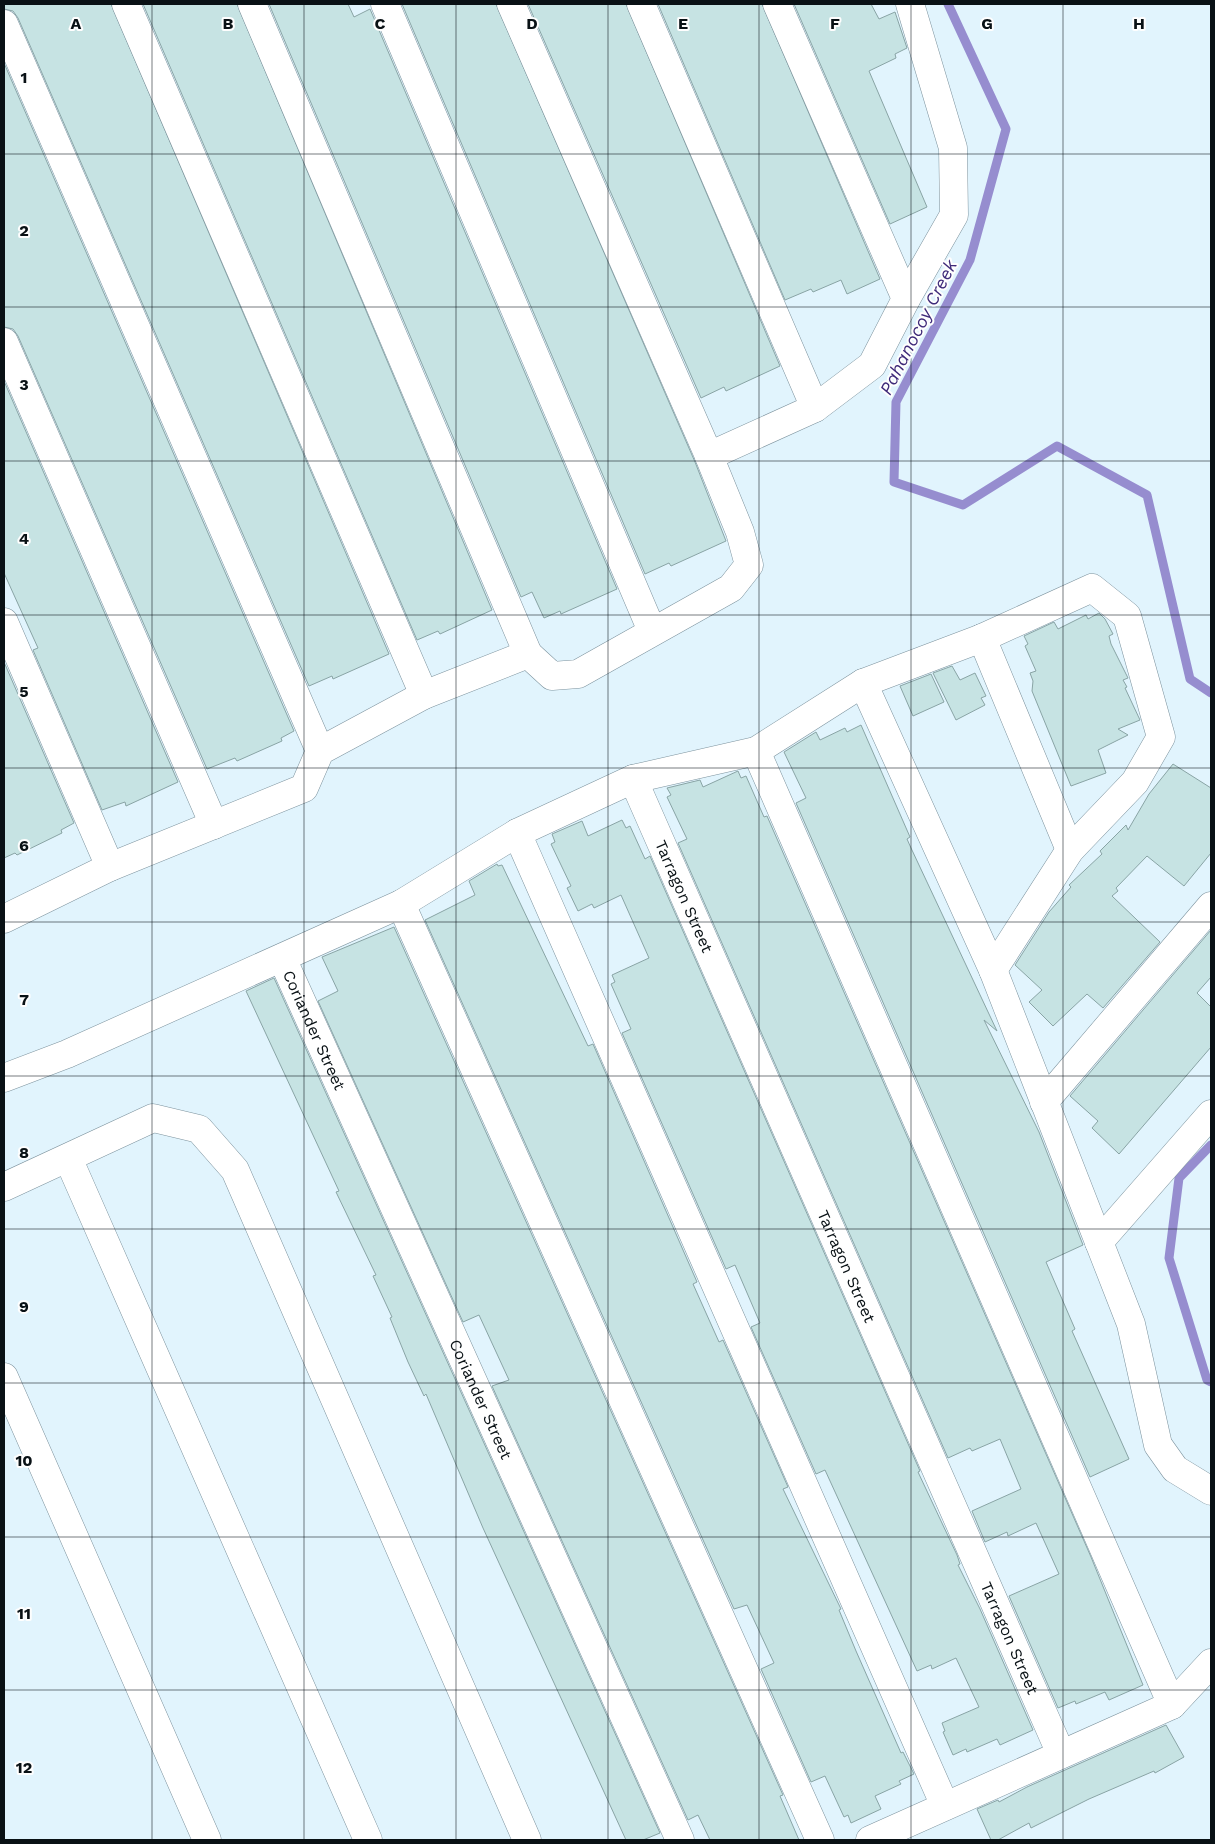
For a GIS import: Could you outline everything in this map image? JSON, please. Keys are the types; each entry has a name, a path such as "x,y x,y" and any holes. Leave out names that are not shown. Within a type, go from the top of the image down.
{"street":[{"path":"126,4 424,695"},
{"path":"252,4 528,654 552,676 578,674 731,588 749,564 740,532 709,456 511,4"},
{"path":"385,4 652,631"},
{"path":"641,4 814,408"},
{"path":"777,4 906,299"},
{"path":"709,456 814,408 872,365 906,299 954,215 953,148 910,4"},
{"path":"4,24 320,751"},
{"path":"4,342 214,825"},
{"path":"4,1078 67,1054 401,904 517,833 633,779 756,751 863,683 982,638 1092,588 1127,616 1161,737 1135,782 1070,850 993,970"},
{"path":"4,622 110,867"},
{"path":"982,638 1070,850"},
{"path":"4,919 110,867 304,788 320,751 424,695 528,654"},
{"path":"863,683 993,970 1131,1324 1158,1445 1175,1469 1211,1491"},
{"path":"756,751 1172,1705"},
{"name":"Tarragon Street","path":"633,779 1062,1754"},
{"path":"517,833 945,1806"},
{"path":"401,904 820,1840"},
{"path":"1044,1102 1211,906"},
{"name":"Coriander Street","path":"282,958 680,1840"},
{"path":"1099,1242 1211,1114"},
{"path":"4,1187 153,1118 199,1129 235,1170 527,1840"},
{"path":"68,1158 368,1840"},
{"path":"4,1377 207,1840"},
{"path":"870,1840 1172,1705 1211,1663"}],"building":[{"path":"4,4 111,4 389,654 333,679 332,676 309,686 18,18 13,11 4,9"},
{"path":"143,4 237,4 492,610 440,634 438,631 417,640"},
{"path":"269,4 348,4 354,17 370,9 617,589 561,614 560,611 544,618 532,592 521,597"},
{"path":"402,4 496,4 695,462 726,541 671,566 669,563 645,574"},
{"path":"528,4 626,4 780,366 726,391 724,387 701,398"},
{"path":"658,4 762,4 880,279 847,294 841,280 813,292 811,289 785,300"},
{"path":"794,4 871,4 879,19 895,12 907,48 895,54 896,58 869,71 927,207 890,224"},
{"path":"4,63 294,731 281,738 282,741 237,761 235,758 207,769 18,336 13,329 4,327"},
{"path":"4,381 178,782 126,806 125,802 102,810 33,650 38,648 4,573"},
{"path":"1099,613 1105,619 1113,634 1109,636 1111,644 1128,678 1123,680 1127,687 1125,688 1140,720 1118,729 1128,735 1098,750 1106,773 1071,786 1032,691 1033,681 1030,673 1036,671 1025,646 1028,644 1024,636 1054,622 1058,629 1086,615 1088,619"},
{"path":"4,662 74,823 61,830 62,833 17,855 15,853 4,858"},
{"path":"952,666 960,680 975,673 986,696 981,698 985,705 956,720 933,673"},
{"path":"931,674 944,702 913,716 900,686"},
{"path":"861,725 910,837 907,839 911,848 997,1031 984,1020 1039,1132 1083,1245 1046,1262 1075,1329 1072,1331 1129,1459 1090,1477 796,803 806,798 784,752 816,732 820,740 845,728 847,732"},
{"path":"1173,764 1211,788 1211,853 1184,886 1147,856 1116,888 1118,891 1112,896 1160,942 1103,1008 1087,994 1053,1026 1029,1002 1042,990 1015,965 1049,912 1071,887 1069,885 1102,854 1100,851 1126,825 1128,830 1149,794"},
{"path":"738,771 741,778 746,776 764,817 767,816 1091,1557 1143,1685 1109,1700 1105,1692 1076,1704 1075,1701 1058,1708 1009,1596 1059,1574 1036,1523 1008,1536 1007,1532 985,1542 972,1511 1021,1489 1000,1439 972,1451 970,1448 948,1458 678,843 687,839 667,797 671,795 667,788 700,780 703,787"},
{"path":"622,820 626,828 630,826 645,859 650,856 920,1471 918,1472 957,1555 960,1564 958,1565 980,1609 1033,1730 1000,1745 997,1739 967,1752 966,1749 953,1755 943,1732 945,1731 942,1723 979,1707 956,1658 932,1669 931,1665 917,1671 825,1470 816,1474 751,1327 760,1323 735,1265 726,1269 622,1033 631,1029 611,984 615,982 612,975 649,958 621,895 594,908 592,904 578,911 567,888 571,886 551,844 555,842 552,834 582,821 588,836"},
{"path":"497,864 498,866 502,865 588,1046 593,1044 697,1282 693,1284 719,1342 723,1340 788,1487 783,1489 841,1609 839,1610 856,1651 901,1753 903,1752 914,1774 899,1781 901,1784 875,1796 881,1809 851,1823 848,1815 844,1817 825,1776 811,1782 761,1669 774,1663 747,1605 734,1609 425,920 475,895 469,881"},
{"path":"394,927 783,1795 780,1796 799,1840 710,1840 698,1815 688,1820 492,1386 509,1380 479,1315 463,1322 318,1001 338,991 322,957"},
{"path":"1211,930 1211,977 1197,993 1211,1007 1211,1047 1119,1154 1092,1128 1098,1121 1070,1096"},
{"path":"274,978 660,1833 643,1840 626,1840 483,1528 426,1394 424,1396 408,1362 390,1318 392,1317 373,1276 376,1275 336,1192 339,1191 246,991"},
{"path":"1166,1725 1184,1757 1155,1773 1154,1771 1089,1799 1031,1828 1029,1823 998,1840 991,1840 977,1809 998,1800 999,1802 1027,1787"}],"waterway":[{"name":"Pahanocoy Creek","path":"948,4 1006,129 970,260 896,402 894,482 963,505 1057,446 1147,495 1190,679 1211,693"},
{"name":"Pahanocoy Creek","path":"1211,1145 1179,1178 1169,1258 1207,1380 1211,1382"}]}
